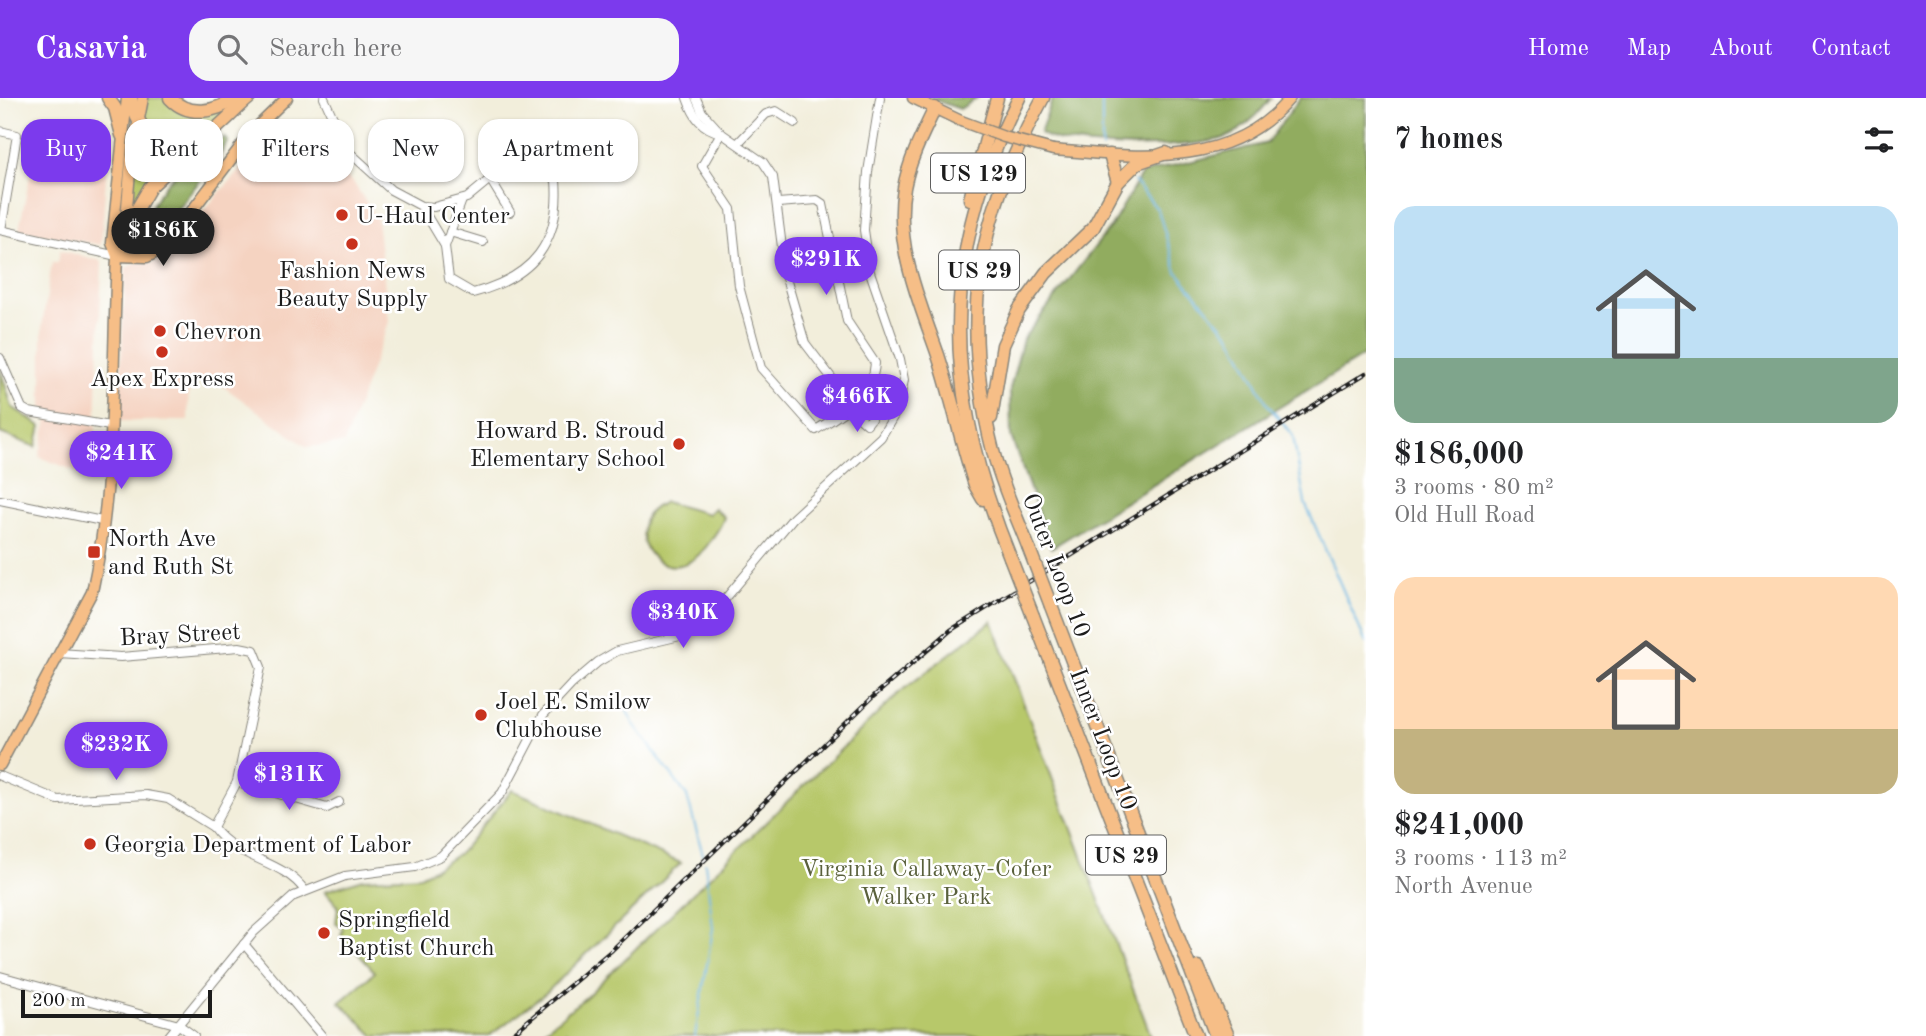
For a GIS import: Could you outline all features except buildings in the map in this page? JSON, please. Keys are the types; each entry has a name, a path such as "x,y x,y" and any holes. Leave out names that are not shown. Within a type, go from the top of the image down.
{"highway":[{"path":"108,98 115,108 122,135"},
{"path":"129,98 136,119"},
{"path":"170,98 180,106 203,111 219,108 236,98"},
{"path":"223,120 249,98"},
{"name":"US 129","path":"965,248 965,217 997,98"},
{"name":"US 29","path":"965,248 971,219 1007,122 1019,98"},
{"name":"Outer Loop 10","path":"1043,98 1010,160 980,256 977,300 980,386 993,453 1216,1036"},
{"path":"935,108 907,177 903,213 905,237 917,298 939,357 975,485 994,516"},
{"path":"993,453 993,393 1003,345 1018,310 1046,273 1093,228 1118,182 1137,163 1166,153"},
{"path":"1110,155 1118,182"},
{"path":"125,230 155,182"},
{"name":"Inner Loop 10","path":"965,248 959,311 961,381 971,439 994,516 1196,1036"},
{"path":"1144,849 1163,877 1228,1036"}],"main road":[{"path":"117,256 112,243 122,135 129,98"},
{"path":"139,119 143,98"},
{"path":"117,256 147,257 163,249 251,133 287,98"},
{"path":"913,98 961,121 1004,137 1053,150 1110,155 1195,152 1238,141 1266,124 1290,98"},
{"path":"0,765 92,592 102,521 110,426 117,256 125,230 131,182"}],"street":[{"path":"324,98 348,151 391,190 421,206 462,200 486,182"},
{"path":"687,98 696,118 706,129 721,133 738,143 773,177 786,278 805,343 853,406"},
{"path":"695,98 702,112 721,133"},
{"path":"169,1036 244,944 284,905 305,891 355,874 415,867 441,856 502,793 543,715 571,685 617,650 680,636 705,623 793,518 887,429 902,399 903,370 870,272 864,230 868,172 880,98"},
{"path":"738,143 766,114 776,111 795,123"},
{"path":"0,131 17,135 1,230 117,256"},
{"path":"721,133 702,166 732,209 739,286 761,368 816,430 853,406 872,385 875,363 846,321 824,204 817,200 778,203"},
{"path":"492,182 510,212"},
{"path":"421,206 445,246 449,279 473,293 503,285 530,266 547,242 558,208 556,182"},
{"path":"445,246 462,200"},
{"path":"450,232 482,242"},
{"path":"0,358 22,408 29,412 110,426"},
{"path":"0,500 102,521"},
{"name":"Bray Street","path":"59,653 121,657 239,647 254,650 261,667 237,782 213,827"},
{"path":"0,776 58,800 146,795 168,799 213,827 221,839 240,852 287,874 305,891"},
{"path":"237,782 327,808 339,802"},
{"path":"244,944 323,1036"},
{"path":"0,976 179,1025 194,1036"}],"shaded area":[{"path":"237,173 237,182 353,182 377,219 389,322 344,443 307,447 220,384 189,379 188,421 118,421 126,268 136,263 152,263 166,253"},
{"path":"29,182 106,182 101,245 19,230"},
{"path":"60,250 102,261 94,478 39,457 50,411 42,408 42,327 52,262 58,262"}],"green space":[{"path":"147,98 164,98 176,109 245,98 219,119 143,119"},
{"path":"929,98 977,98 960,109"},
{"path":"1053,98 1271,98 1251,120 1227,137 1189,144 1132,147 1076,143 1040,133"},
{"path":"1300,98 1366,98 1366,354 1051,548 1011,436 1010,389 1023,339 1112,225 1142,173 1267,143"},
{"path":"223,138 228,141 223,150"},
{"path":"133,182 154,182 133,205"},
{"path":"168,182 199,182 162,228 152,232 146,228 149,214"},
{"path":"0,368 12,407 41,426 36,447 0,433"},
{"path":"665,502 708,514 714,508 724,517 711,540 694,559 678,566 663,563 651,555 644,542 643,527 649,513"},
{"name":"Virginia Callaway-Cofer Walker Park","path":"992,621 1151,1036 568,1036 566,1032 564,1036 537,1036 586,997 899,693"},
{"path":"512,790 681,863 547,992 489,1036 374,1036 340,1002 375,972 341,935 343,929 336,923 338,906 325,891 363,879 420,876 438,867 461,852"}],"waterway":[{"path":"1102,98 1102,149"},
{"path":"1134,181 1158,210 1177,272 1232,338 1268,405 1293,436 1305,503 1366,643"},
{"path":"619,695 633,723 687,796 703,855"},
{"path":"695,1036 713,928 705,863"}],"railway":[{"path":"510,1036 612,950 874,696 951,630 1366,373"}],"place":[{"name":"U-Haul Center","path":"342,215"},
{"name":"Fashion News Beauty Supply","path":"352,244"},
{"name":"Chevron","path":"160,331"},
{"name":"Apex Express","path":"162,352"},
{"name":"Howard B. Stroud Elementary School","path":"679,444"},
{"name":"North Ave and Ruth St","path":"94,552"},
{"name":"Joel E. Smilow Clubhouse","path":"481,715"},
{"name":"Georgia Department of Labor","path":"90,844"},
{"name":"Springfield Baptist Church","path":"324,933"}]}
